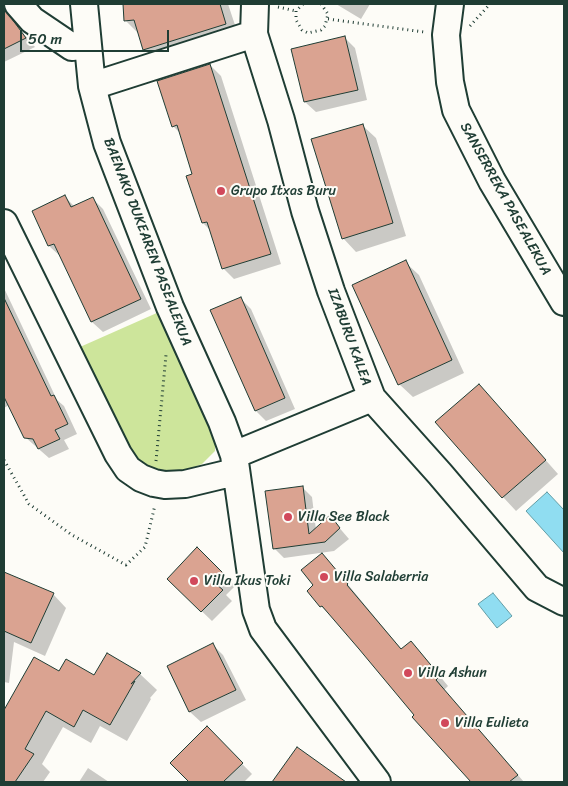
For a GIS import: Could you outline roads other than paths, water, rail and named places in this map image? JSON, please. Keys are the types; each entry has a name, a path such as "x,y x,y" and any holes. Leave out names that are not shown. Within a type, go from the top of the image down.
{"street":[{"path":"18,4 32,20 72,47 87,45"},
{"name":"BAENAKO DUKEAREN PASEALEKUA","path":"84,4 92,86 107,143 170,307 222,422 235,464 256,610 263,629 377,782"},
{"name":"IZABURU KALEA","path":"255,4 254,34 281,120 306,211 332,291 372,398 440,474 537,588 564,602"},
{"name":"SANSERREKA PASEALEKUA","path":"450,4 446,35 450,82 456,110 492,181 564,302"},
{"path":"92,86 254,34"},
{"path":"4,223 113,445 128,469 141,478 165,485 185,484 235,464 372,398"}],"water":[{"path":"547,492 564,510 564,553 526,511"},
{"path":"493,593 512,616 497,628 478,604"}],"place":[{"name":"Grupo Itxas Buru","path":"221,191"},
{"name":"Villa See Black","path":"288,517"},
{"name":"Villa Salaberria","path":"324,577"},
{"name":"Villa Ikus Toki","path":"194,581"},
{"name":"Villa Ashun","path":"408,673"},
{"name":"Villa Eulieta","path":"445,723"}]}
